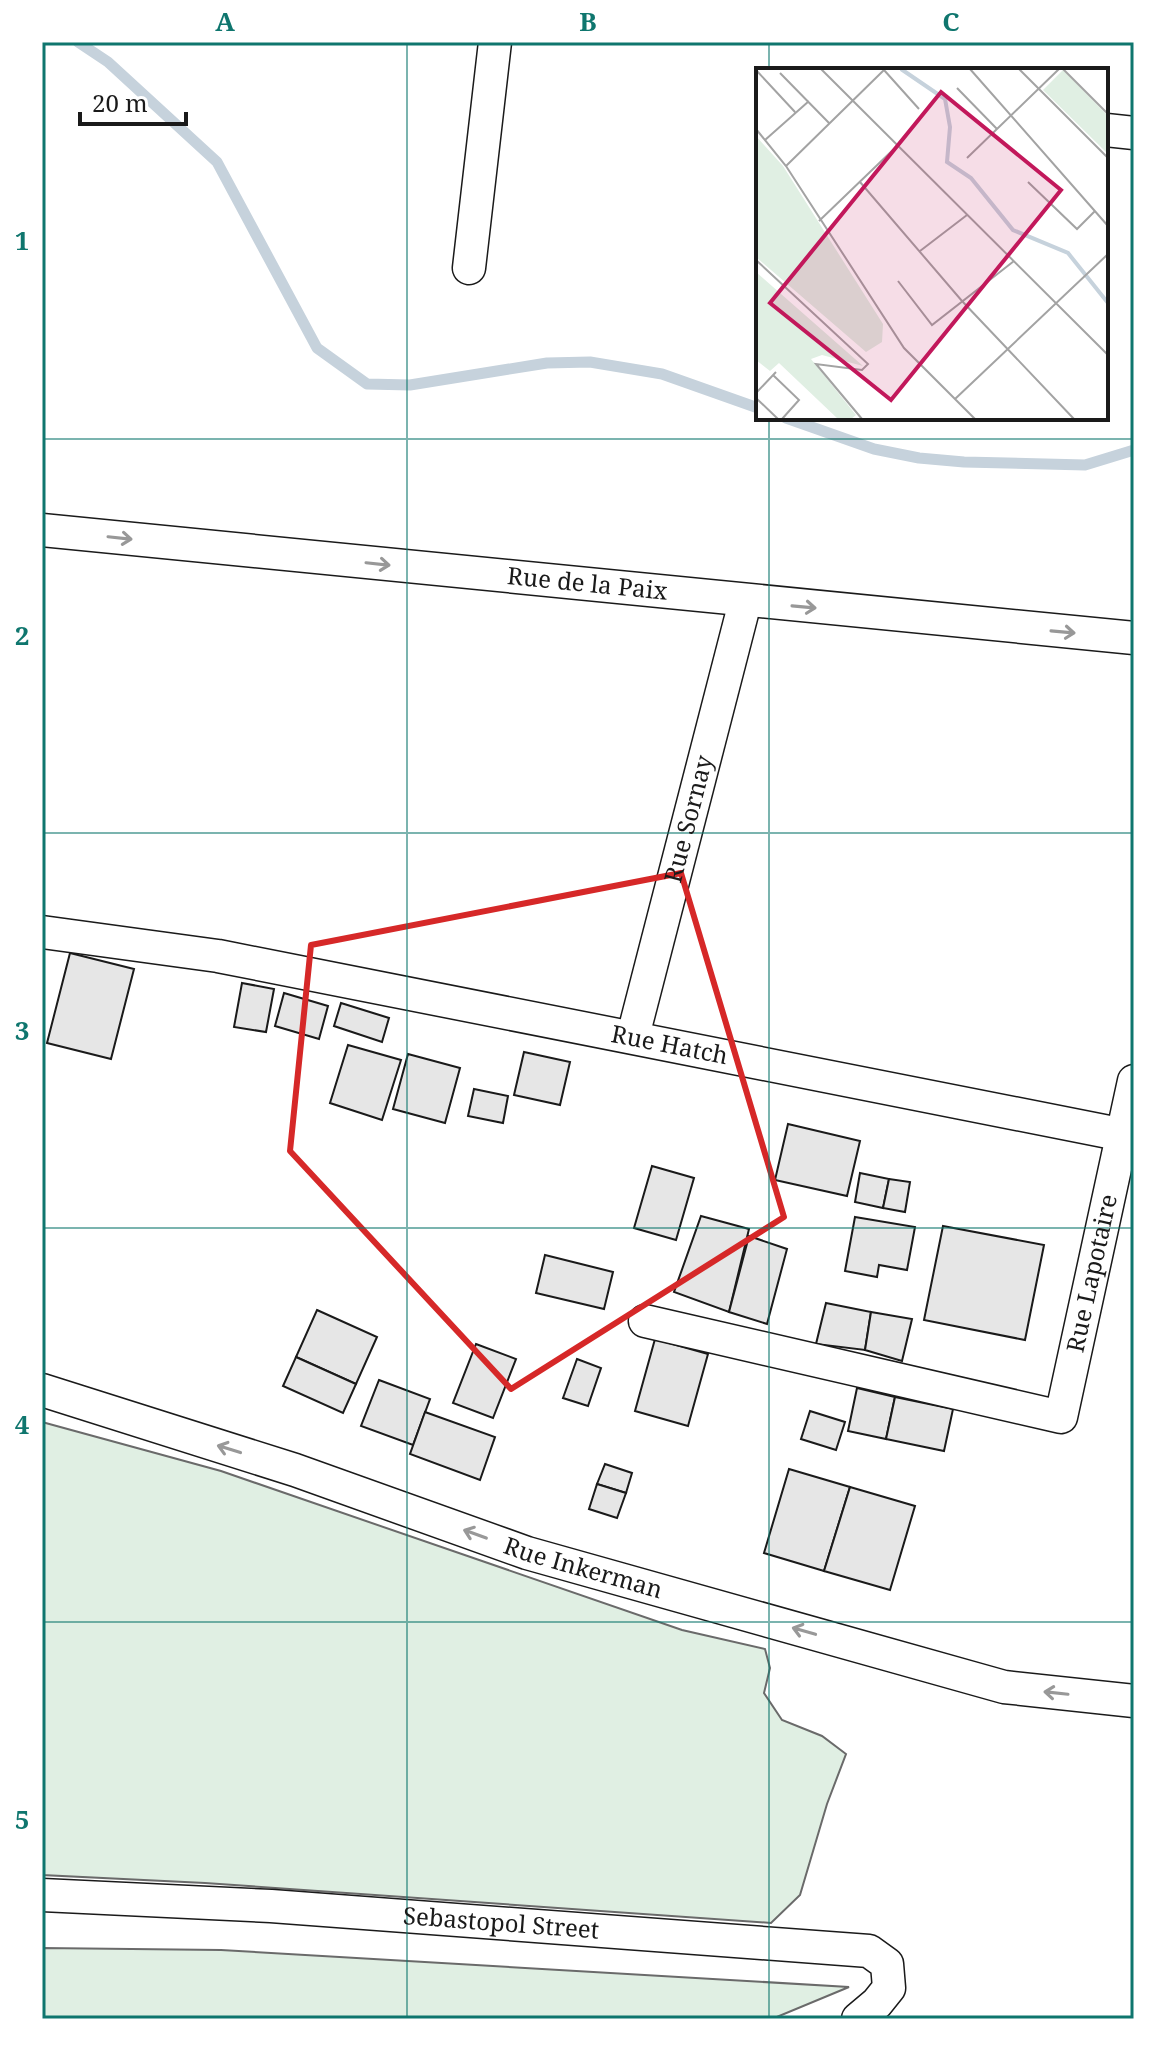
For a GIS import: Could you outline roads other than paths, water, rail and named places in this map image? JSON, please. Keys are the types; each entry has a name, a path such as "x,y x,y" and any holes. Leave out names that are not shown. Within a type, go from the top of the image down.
{"street":[{"path":"469,268 495,42"},
{"path":"1108,130 1134,133"},
{"name":"Rue de la Paix","path":"42,530 745,602 1134,638"},
{"name":"Rue Sornay","path":"633,1036 745,602"},
{"name":"Rue Hatch","path":"42,932 218,956 1128,1136"},
{"name":"Rue Lapotaire","path":"645,1321 1061,1417 1128,1136 1134,1081"},
{"name":"Rue Inkerman","path":"42,1390 295,1470 558,1562 1004,1687 1134,1701"},
{"name":"Sebastopol Street","path":"42,1895 271,1906 869,1951 887,1964 889,1988 858,2019"}],"waterway":[{"path":"78,42 108,62 217,162 317,348 367,384 410,385 547,363 590,362 662,374 756,407"},
{"path":"792,420 874,449 919,458 964,462 1085,465 1134,450"}]}
